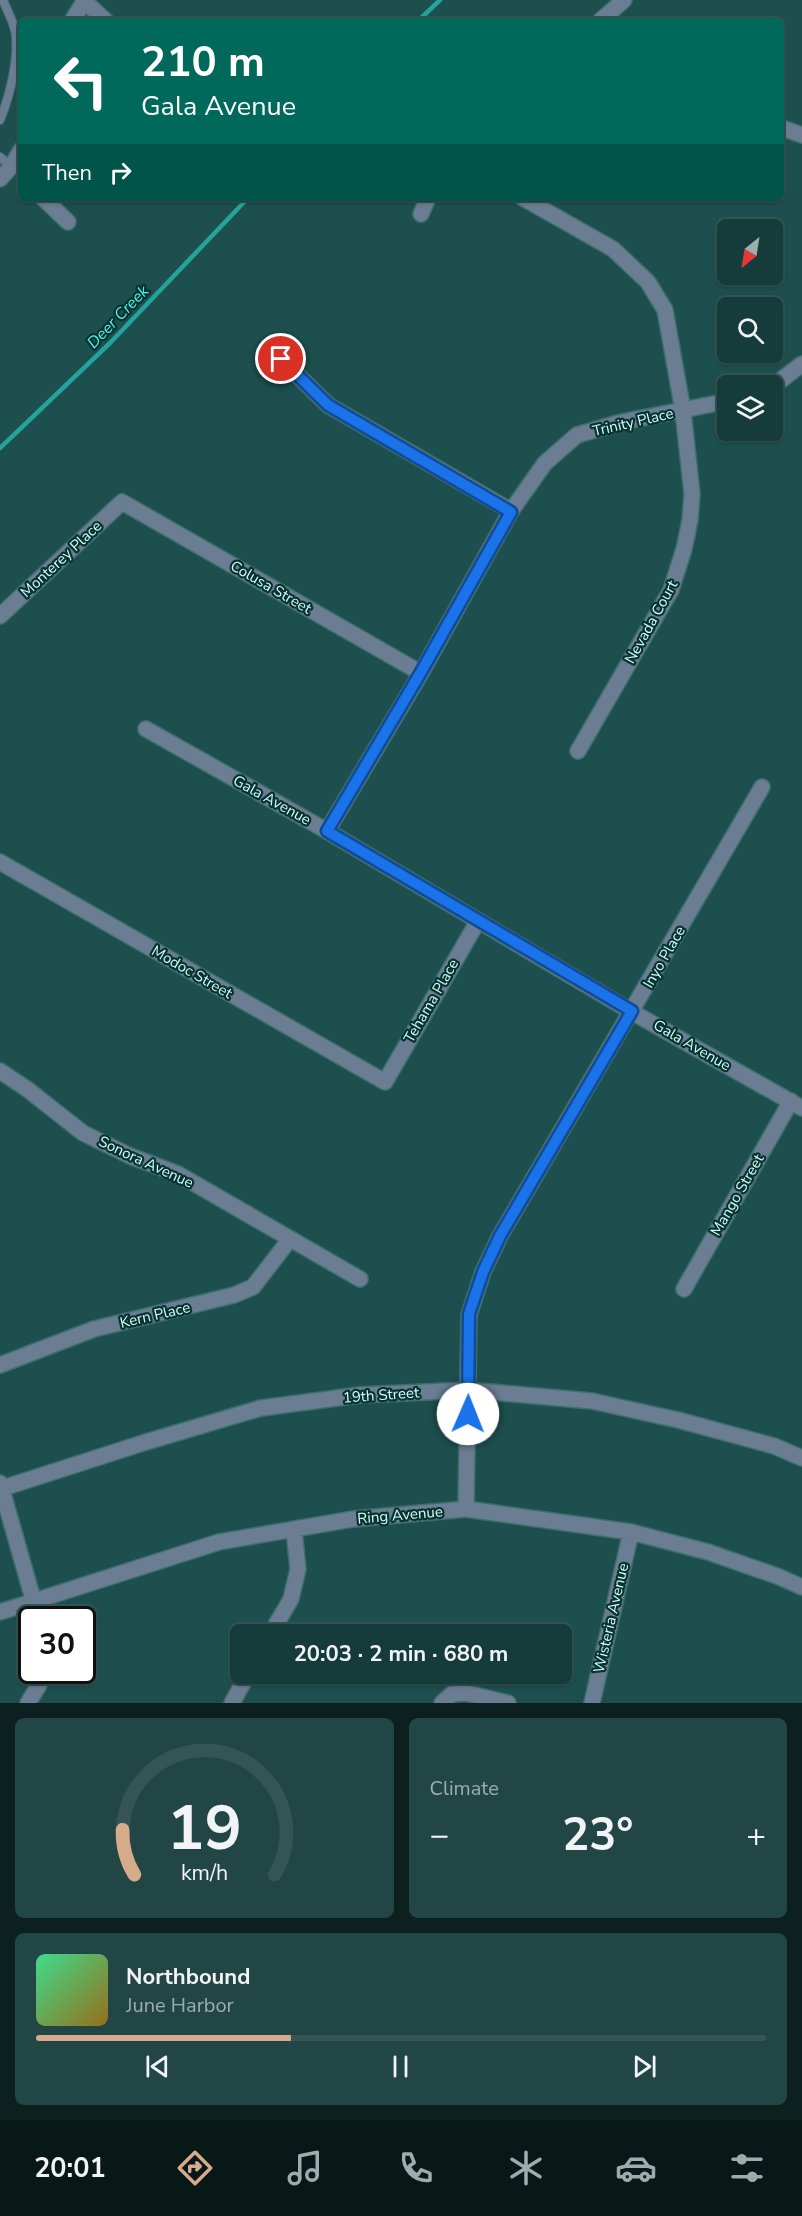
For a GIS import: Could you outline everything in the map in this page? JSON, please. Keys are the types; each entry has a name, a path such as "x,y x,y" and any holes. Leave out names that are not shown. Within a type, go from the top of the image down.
{"street":[{"path":"74,18 84,0 103,18"},
{"path":"604,18 624,0"},
{"path":"784,129 802,135"},
{"path":"0,179 11,167"},
{"path":"46,201 68,222"},
{"path":"421,214 427,201"},
{"name":"Nevada Court","path":"528,201 613,249 648,282 665,310 683,411 692,494 690,520 679,569 671,590 578,751"},
{"path":"281,359 328,405 511,512"},
{"path":"783,379 802,364"},
{"name":"Trinity Place","path":"327,831 421,672 511,512 545,464 577,435 622,422 717,403"},
{"name":"Monterey Place","path":"0,616 122,502"},
{"name":"Colusa Street","path":"122,502 421,672"},
{"name":"Gala Avenue","path":"146,729 327,831 796,1105"},
{"name":"Inyo Place","path":"466,1509 469,1314 483,1272 500,1236 762,787"},
{"name":"Modoc Street","path":"0,862 385,1082"},
{"name":"Tehama Place","path":"385,1082 478,921"},
{"name":"Sonora Avenue","path":"0,1071 83,1132 130,1156 178,1174 360,1279"},
{"name":"Mango Street","path":"684,1289 796,1105"},
{"name":"Kern Place","path":"0,1365 94,1329 234,1296 253,1287 290,1239"},
{"name":"19th Street","path":"1,1487 261,1408 360,1395 468,1390 592,1401 678,1420 774,1446 802,1458"},
{"path":"1,1487 36,1606"},
{"name":"Ring Avenue","path":"0,1612 219,1542 353,1519 466,1509 631,1532 708,1552 802,1587"},
{"path":"276,1624 291,1599 298,1569 294,1530"},
{"name":"Wisteria Avenue","path":"592,1703 631,1532"},
{"path":"28,1703 39,1684"},
{"path":"232,1703 242,1684"},
{"path":"447,1699 466,1693 508,1703"}],"lane":[{"path":"0,120 9,92 15,60 16,34 3,0"}],"waterway":[{"name":"Deer Creek","path":"421,18 440,0"},
{"name":"Deer Creek","path":"0,448 110,343 245,201"}],"route":[{"path":"281,359 328,405 511,512 421,672 327,831 632,1011 500,1236 483,1272 469,1314 468,1414"}]}
